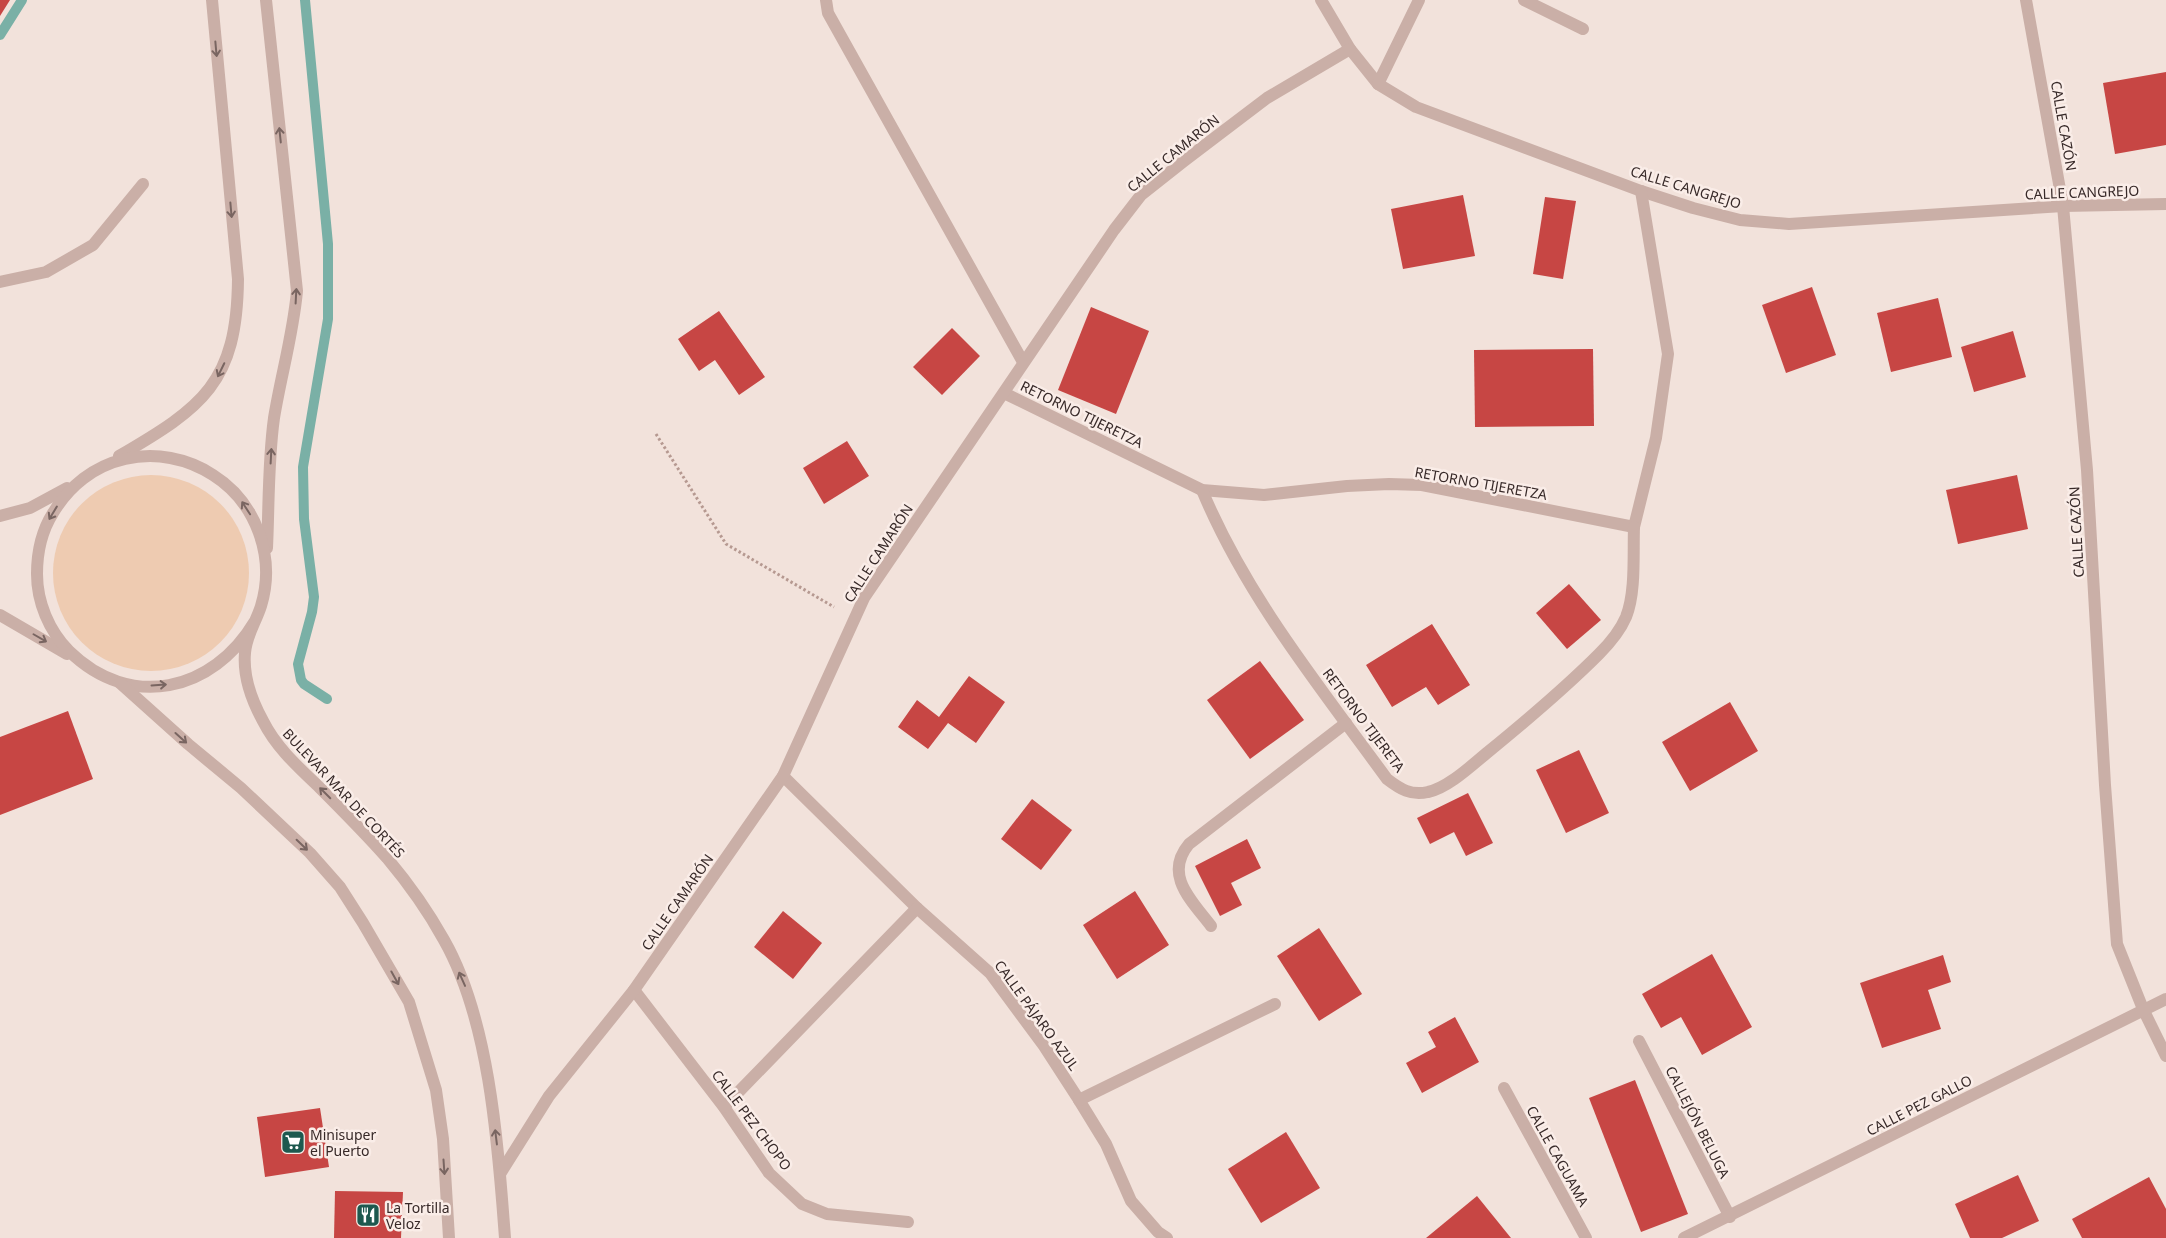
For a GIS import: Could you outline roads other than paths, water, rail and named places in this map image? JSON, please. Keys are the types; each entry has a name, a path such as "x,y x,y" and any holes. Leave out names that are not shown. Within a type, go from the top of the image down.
{"street":[{"path":"0,516 30,508 78,482 160,432 193,407 220,374 236,322 238,279 212,0"},
{"path":"0,615 94,671 118,681 142,686 160,686 193,678 209,671 223,661 246,636 255,621 264,591 266,575 272,440 278,394 294,321 296,291 266,0"},
{"path":"826,0 828,13 1023,362"},
{"name":"CALLE CANGREJO","path":"1321,0 1350,49 1378,84 1416,107 1641,191 1740,220 1789,224 2063,206 2166,204"},
{"path":"1378,84 1419,0"},
{"path":"1524,0 1583,29"},
{"name":"CALLE CAZÓN","path":"2026,0 2063,206 2087,470 2104,776 2117,944 2143,1009 2166,1056"},
{"name":"CALLE CAMARÓN","path":"500,1174 548,1096 634,990 782,776 864,598 1114,230 1141,195 1267,98 1350,49"},
{"path":"0,282 46,272 93,245 142,184"},
{"path":"1634,527 1656,438 1668,354 1641,191"},
{"name":"RETORNO TIJERETZA","path":"1004,393 1202,490 1264,495 1347,486 1422,485 1634,527"},
{"path":"98,469 115,461 151,455 169,457 204,469 234,491 250,513 261,538 266,575"},
{"path":"78,482 62,498 50,517 41,538 37,560 37,584 41,606 50,626 63,645 80,661"},
{"name":"RETORNO TIJERETA","path":"1202,490 1229,550 1299,659 1387,779 1400,789 1415,794 1430,792 1459,776 1525,721 1600,654 1616,634 1626,616 1632,587 1634,527"},
{"name":"BULEVAR MAR DE CORTÉS","path":"255,621 246,645 244,660 249,689 267,729 287,756 389,861 445,941 466,989 480,1038 489,1086 500,1174 505,1238"},
{"path":"118,681 188,744 241,788 310,853 340,887 363,923 409,1002 436,1090 442,1139 449,1238"},
{"path":"1211,926 1184,890 1178,872 1181,854 1189,844 1346,723"},
{"name":"CALLE PÁJARO AZUL","path":"782,776 917,908 990,973 1044,1046 1079,1100 1106,1144 1131,1201 1158,1232 1167,1238"},
{"path":"724,1107 917,908"},
{"name":"CALLE PEZ CHOPO","path":"634,990 724,1107 769,1174 802,1204 826,1214 908,1222"},
{"name":"CALLE PEZ GALLO","path":"1684,1238 1730,1217 2166,999"},
{"path":"1079,1100 1275,1004"},
{"name":"CALLEJÓN BELUGA","path":"1639,1041 1730,1217"},
{"name":"CALLE CAGUAMA","path":"1504,1088 1586,1238"}],"waterway":[{"path":"0,35 22,0"},
{"path":"305,0 328,244 328,319 303,467 304,519 314,597 312,612 298,664 301,680 304,684 327,699"}],"place":[{"name":"Minisuper el Puerto","path":"293,1142"},
{"name":"La Tortilla Veloz","path":"368,1215"}]}
